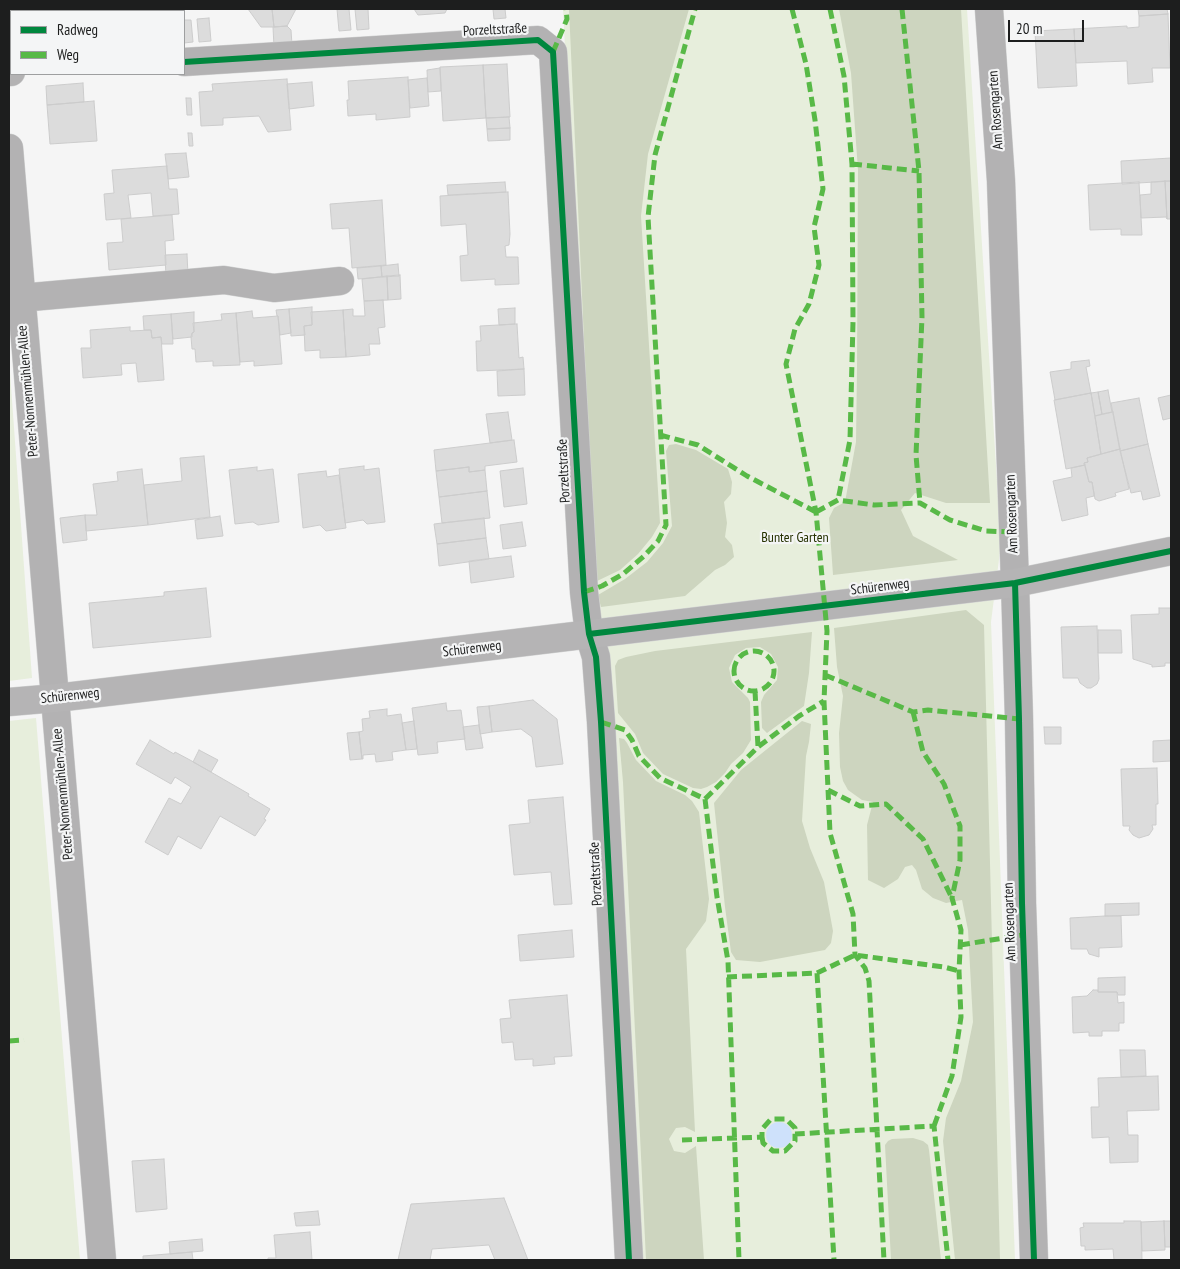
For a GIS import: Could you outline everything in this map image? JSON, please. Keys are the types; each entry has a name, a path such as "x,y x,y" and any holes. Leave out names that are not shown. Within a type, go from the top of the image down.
{"main road":[{"name":"Schürenweg","path":"9,702 56,698 1015,583 1171,551"}],"street":[{"name":"Am Rosengarten","path":"989,9 1001,181 1015,583 1022,904 1034,1260"},
{"name":"Porzeltstraße","path":"185,62 538,40 553,52 583,582 589,634 596,657 601,722 629,1260"},
{"name":"Peter-Nonnenmühlen-Allee","path":"9,148 50,657 56,698 58,744 102,1260"},
{"path":"20,298 224,280 274,288 340,281"}],"green space":[{"name":"Bunter Garten","path":"563,9 967,9 1001,544 991,622 1015,1260 641,1260 593,596"},
{"path":"569,9 689,9 648,154 641,216 660,523 652,537 638,554 620,570 595,582"},
{"path":"839,9 961,9 990,503 946,503 915,493 901,510 913,536 958,560 833,575 829,518 834,508 845,502 856,442 857,369 858,170 851,73"},
{"path":"9,358 32,678 9,681"},
{"path":"676,444 696,450 728,469 732,482 731,494 724,502 727,523 725,537 732,545 734,557 725,565 715,570 685,596 601,607 598,595 625,579 647,562 663,543 672,526 666,451 669,445"},
{"path":"966,610 984,625 1000,1260 955,1260 943,1141 946,1118 961,1081 973,1022 968,930 962,900 946,903 933,898 922,889 916,870 912,865 905,867 898,879 884,888 868,880 867,825 873,802 862,800 848,790 843,781 840,767 839,733 843,696 837,667 834,628"},
{"path":"812,632 804,706 767,733 762,728 761,702 764,695 777,680 778,667 771,654 760,647 746,648 735,655 729,668 732,682 750,702 751,740 743,753 731,764 725,773 716,782 707,787 701,789 693,788 663,774 643,753 635,734 618,713 615,666 618,660 655,651"},
{"path":"36,718 80,1260 9,1260 9,721"},
{"path":"802,721 811,724 806,756 802,821 810,848 824,882 833,931 831,943 825,950 760,962 736,960 731,952 714,803 741,770"},
{"path":"619,738 624,739 636,760 656,781 685,795 692,801 699,812 709,899 706,921 686,949 695,1132 685,1127 676,1128 669,1139 674,1151 685,1153 696,1146 704,1260 646,1260 623,782"},
{"path":"913,1138 923,1141 928,1145 941,1260 891,1260 885,1145 892,1139"}],"water":[{"path":"779,1122 788,1126 792,1135 788,1144 779,1148 770,1144 766,1135 770,1126"}],"building":[{"path":"46,9 91,9 90,10"},
{"path":"138,9 138,10 90,10"},
{"path":"138,9 169,9 168,10"},
{"path":"248,9 272,9 274,27 261,27"},
{"path":"272,9 296,9 287,26 274,27"},
{"path":"337,9 349,9 351,30 339,31"},
{"path":"355,9 368,9 369,29 357,30"},
{"path":"414,9 447,9 445,13 418,15"},
{"path":"493,9 505,9 506,18 494,19"},
{"path":"1138,9 1167,9 1168,14 1139,16"},
{"path":"1168,14 1170,68 1152,68 1153,82 1128,84 1127,61 1076,63 1074,29 1139,27 1139,16"},
{"path":"209,18 211,41 199,42 197,19"},
{"path":"185,20 191,20 193,42 185,43"},
{"path":"287,26 291,30 292,45 274,47 273,27"},
{"path":"1074,29 1077,86 1038,88 1035,31"},
{"path":"507,64 510,117 486,118 483,65"},
{"path":"483,65 486,118 443,121 440,67"},
{"path":"440,68 441,91 428,92 427,70"},
{"path":"408,77 410,117 376,120 376,114 348,116 348,81"},
{"path":"427,78 429,106 410,108 408,80"},
{"path":"287,79 291,130 268,132 259,116 223,118 223,125 201,126 199,92 213,91 212,84"},
{"path":"312,82 314,106 289,109 287,84"},
{"path":"83,83 84,102 47,105 46,86"},
{"path":"186,98 191,98 192,115 187,115"},
{"path":"94,101 97,141 50,144 47,105"},
{"path":"509,117 510,128 487,129 486,118"},
{"path":"510,128 510,140 488,141 487,129"},
{"path":"188,133 192,133 193,146 189,146"},
{"path":"186,153 189,177 168,179 165,154"},
{"path":"1171,158 1171,181 1122,184 1121,161"},
{"path":"167,166 169,189 177,189 179,214 153,216 151,193 128,195 131,218 106,220 104,194 114,193 112,170"},
{"path":"1165,181 1171,181 1171,219 1167,219"},
{"path":"1165,181 1167,219 1166,217 1141,218 1140,195 1151,194 1151,182"},
{"path":"505,182 506,192 448,195 447,185"},
{"path":"1139,182 1142,235 1121,235 1121,229 1090,230 1088,185"},
{"path":"508,192 510,234 509,245 505,246 506,257 518,257 519,284 495,285 495,279 461,281 460,256 468,255 466,224 441,226 440,196"},
{"path":"382,200 386,265 352,268 349,228 332,229 330,204"},
{"path":"172,215 174,240 165,241 166,265 109,270 107,243 123,242 121,219"},
{"path":"187,254 188,275 166,277 165,255"},
{"path":"398,264 399,276 382,277 381,266"},
{"path":"381,266 382,277 358,279 357,268"},
{"path":"400,275 401,299 388,300 387,276"},
{"path":"387,276 388,300 364,301 362,279"},
{"path":"383,300 385,327 378,328 380,344 369,344 370,355 346,357 343,310 353,309 353,316 365,316 364,301"},
{"path":"312,307 312,325 304,326 305,335 291,336 289,309"},
{"path":"515,308 515,324 499,325 498,309"},
{"path":"289,309 291,333 280,335 276,310"},
{"path":"343,310 346,357 320,358 320,350 305,351 304,326 312,325 311,312"},
{"path":"252,311 253,318 278,316 282,364 254,366 254,361 240,362 236,313"},
{"path":"194,312 194,332 192,337 173,339 171,314"},
{"path":"236,313 240,365 213,366 213,361 196,362 195,349 192,349 191,337 194,332 193,323 222,320 221,314"},
{"path":"171,314 173,344 162,344 161,337 152,338 151,330 144,330 143,316"},
{"path":"517,324 519,358 523,357 524,369 477,371 476,341 481,341 480,326"},
{"path":"130,327 130,331 151,330 152,338 161,337 164,380 138,382 136,363 121,364 122,375 83,378 81,348 91,348 90,330"},
{"path":"1089,360 1090,366 1086,367 1091,393 1055,400 1050,372 1071,369 1071,362"},
{"path":"524,369 525,395 498,396 497,371"},
{"path":"1108,390 1112,412 1102,414 1098,392"},
{"path":"1098,392 1102,414 1095,416 1091,393"},
{"path":"1091,393 1101,454 1087,458 1088,462 1084,463 1085,465 1066,469 1054,400"},
{"path":"1171,395 1171,418 1163,420 1158,398"},
{"path":"1139,398 1148,444 1120,451 1111,403"},
{"path":"508,412 512,440 490,443 486,414"},
{"path":"1113,412 1120,449 1101,454 1095,416"},
{"path":"514,440 517,462 485,466 485,470 469,472 469,467 436,471 434,450"},
{"path":"1148,444 1160,496 1143,500 1141,491 1131,493 1120,451"},
{"path":"1120,449 1129,489 1115,493 1116,496 1099,501 1095,499 1092,482 1089,482 1084,463 1088,462 1087,458"},
{"path":"204,456 210,517 148,525 144,485 182,481 180,458"},
{"path":"1085,465 1089,482 1092,482 1094,494 1094,496 1086,498 1088,515 1062,521 1053,481 1072,477 1071,468"},
{"path":"364,466 364,470 379,468 385,522 367,524 363,520 345,523 339,469"},
{"path":"257,467 257,471 273,469 279,522 258,525 253,522 235,524 229,470"},
{"path":"469,467 469,472 485,470 487,491 439,497 436,471"},
{"path":"523,468 527,504 504,507 500,471"},
{"path":"142,469 148,525 86,531 85,515 97,515 93,484 118,481 117,472"},
{"path":"326,471 327,477 339,475 346,528 326,531 320,525 303,528 298,474"},
{"path":"487,491 490,518 442,523 439,497"},
{"path":"85,515 87,540 63,543 60,518"},
{"path":"220,516 223,536 197,539 195,520"},
{"path":"484,518 486,538 437,544 434,524"},
{"path":"522,522 526,546 503,549 500,525"},
{"path":"486,538 489,559 439,566 437,544"},
{"path":"511,556 514,577 471,583 469,561"},
{"path":"206,588 211,637 93,648 89,603 164,596 164,592"},
{"path":"1159,608 1171,608 1171,663 1165,663 1165,666 1152,667 1152,665 1133,659 1131,615 1159,614"},
{"path":"1097,626 1099,679 1097,684 1087,688 1080,683 1078,678 1063,678 1061,627"},
{"path":"1098,630 1121,630 1122,653 1098,653"},
{"path":"533,700 557,719 563,764 536,767 532,737 521,729 492,732 489,706"},
{"path":"446,703 447,711 461,710 465,739 437,742 438,753 418,755 412,708"},
{"path":"489,706 492,732 480,734 477,707"},
{"path":"387,709 387,716 401,714 406,750 392,752 393,760 376,762 375,754 363,755 362,759 359,732 363,731 362,719 370,718 369,711"},
{"path":"414,721 417,749 406,750 402,723"},
{"path":"479,725 483,748 466,750 463,727"},
{"path":"1044,727 1061,727 1061,744 1045,744"},
{"path":"359,732 362,759 350,760 347,733"},
{"path":"150,740 174,754 175,752 190,760 249,794 248,796 270,809 264,819 266,820 255,836 220,816 201,849 178,836 168,855 145,842 169,798 181,804 191,787 175,777 171,784 136,764"},
{"path":"1171,740 1171,761 1153,762 1153,741"},
{"path":"199,750 218,760 211,772 193,762"},
{"path":"1157,768 1158,804 1156,804 1156,825 1152,825 1153,829 1149,835 1139,838 1129,830 1130,826 1123,826 1121,769"},
{"path":"563,797 572,904 554,905 551,872 514,875 509,825 530,823 528,800"},
{"path":"1139,903 1139,915 1105,916 1105,904"},
{"path":"1121,916 1122,947 1099,948 1099,957 1089,954 1087,949 1071,949 1070,918"},
{"path":"572,930 574,957 520,961 518,935"},
{"path":"1125,977 1125,995 1118,995 1117,992 1098,992 1098,978"},
{"path":"1093,990 1098,990 1098,992 1117,992 1118,1003 1124,1002 1124,1023 1119,1023 1119,1031 1102,1031 1102,1036 1089,1036 1089,1032 1073,1033 1072,997 1087,996"},
{"path":"567,995 572,1056 554,1057 555,1064 533,1066 533,1059 515,1060 513,1042 502,1043 500,1019 511,1018 509,1000"},
{"path":"1120,1050 1145,1050 1146,1076 1121,1077"},
{"path":"1158,1076 1159,1110 1127,1111 1128,1135 1138,1135 1138,1162 1110,1163 1109,1137 1092,1138 1091,1107 1099,1107 1098,1078"},
{"path":"164,1159 167,1209 136,1212 132,1161"},
{"path":"504,1198 528,1260 495,1260 489,1245 432,1249 430,1260 398,1260 411,1204"},
{"path":"318,1211 320,1225 296,1226 294,1213"},
{"path":"1124,1221 1141,1221 1142,1260 1114,1260 1113,1249 1085,1250 1085,1246 1081,1246 1080,1228 1084,1227 1083,1223 1124,1223"},
{"path":"1164,1221 1165,1250 1142,1251 1141,1222"},
{"path":"1164,1221 1171,1221 1171,1247 1165,1247"},
{"path":"310,1232 312,1260 268,1260 268,1258 276,1258 274,1235"},
{"path":"202,1239 203,1251 170,1254 169,1242"},
{"path":"192,1252 193,1260 143,1260 143,1256"}],"marked path":[{"path":"553,52 567,19 566,9"},
{"path":"584,592 602,586 623,574 658,541 666,525 648,217 655,155 695,9"},
{"path":"792,9 806,64 823,189 814,227 819,265 809,304 795,329 786,364 816,512 827,631 824,701 830,833 853,914 855,955 865,968 869,981 884,1260"},
{"path":"830,9 844,76 852,164 853,322 850,440 838,500"},
{"path":"902,9 919,171 922,317 916,455 920,503"},
{"path":"852,164 919,171"},
{"path":"660,435 698,445 747,476 816,512"},
{"path":"816,512 838,500 874,505 920,503 950,520 986,531 1012,532"},
{"path":"754,651 768,657 774,671 768,685 754,691 740,685 734,671 740,657 754,651"},
{"path":"825,675 913,712 928,710 1019,719"},
{"path":"755,691 758,747"},
{"path":"601,722 625,730 639,756 660,778 705,799 758,747 799,716 824,701"},
{"path":"913,712 923,752 944,784 960,826 960,860 952,898 961,930 959,971 961,1017 952,1076 934,1126"},
{"path":"828,790 860,806 886,804 923,839 952,898"},
{"path":"705,799 717,897 728,961 739,1260"},
{"path":"960,945 1023,935"},
{"path":"727,977 817,973 855,955 944,967 959,971"},
{"path":"817,973 834,1260"},
{"path":"9,1041 24,1040"},
{"path":"682,1140 762,1137 762,1129 771,1119 786,1119 795,1128 795,1134 934,1126 948,1260"},
{"path":"762,1137 763,1143 773,1151 785,1151 795,1141 795,1134"}],"cycle path":[{"path":"185,62 538,40 553,52 584,592 589,634 596,657 601,722 629,1260"},
{"path":"589,634 1015,583 1171,551"},
{"path":"1015,583 1022,903 1034,1260"}]}
